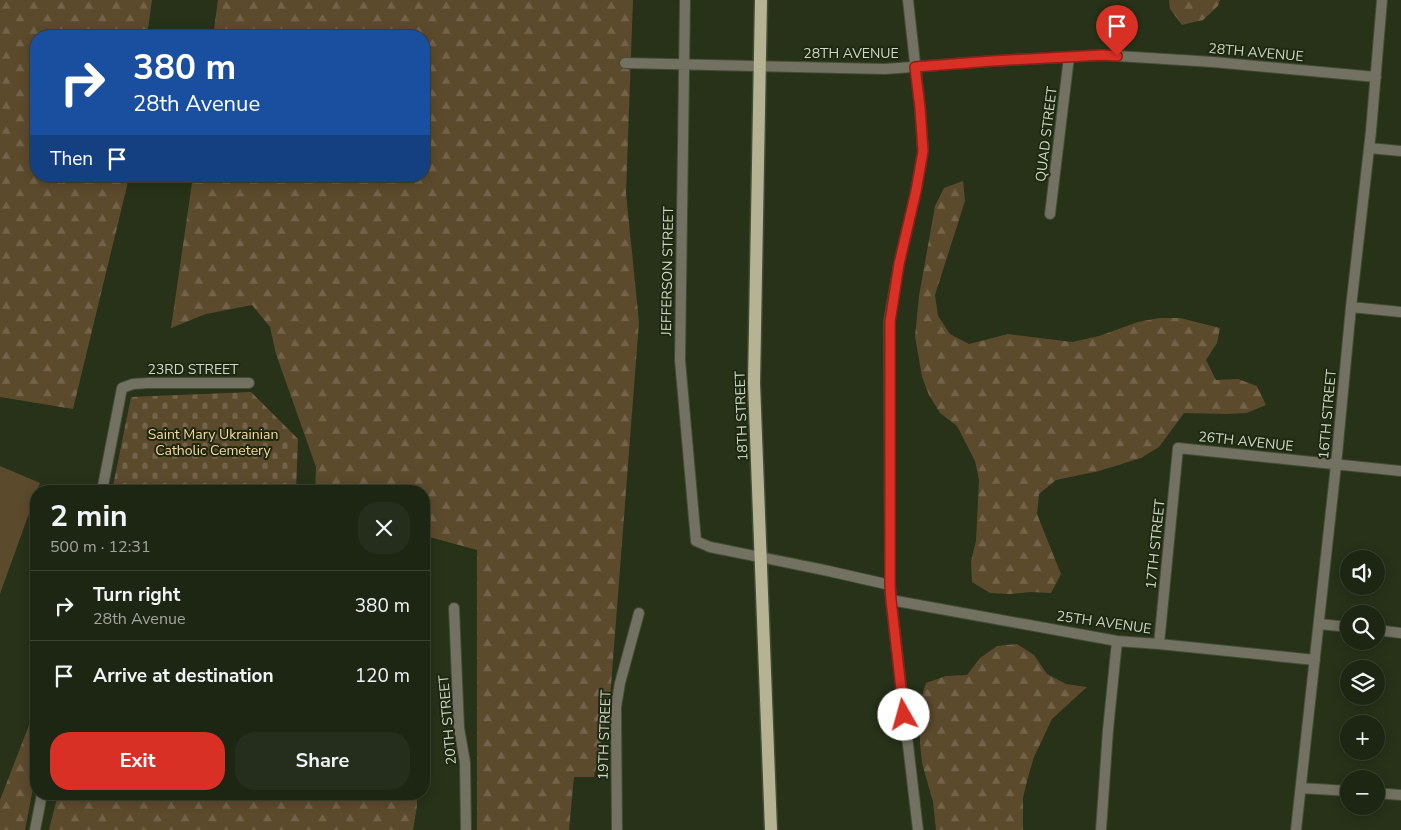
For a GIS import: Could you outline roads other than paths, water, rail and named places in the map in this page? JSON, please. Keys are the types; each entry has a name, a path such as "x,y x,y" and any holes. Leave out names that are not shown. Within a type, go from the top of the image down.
{"main road":[{"name":"18TH STREET","path":"761,0 754,383 771,830"}],"street":[{"name":"JEFFERSON STREET","path":"685,0 680,360 696,542 710,547 761,558"},
{"path":"908,0 923,151 899,264 890,322 890,585 918,830"},
{"name":"16TH STREET","path":"1296,830 1369,148 1382,0"},
{"name":"28TH AVENUE","path":"624,63 885,69 1102,55 1213,62 1376,77"},
{"name":"QUAD STREET","path":"1050,214 1069,57"},
{"path":"1369,148 1401,151"},
{"path":"1351,307 1401,312"},
{"name":"23RD STREET","path":"103,485 122,388 132,384 148,383 249,383"},
{"name":"26TH AVENUE","path":"1178,448 1401,471"},
{"name":"17TH STREET","path":"1159,644 1178,448"},
{"path":"761,558 890,585"},
{"name":"25TH AVENUE","path":"891,600 1117,641 1315,660"},
{"name":"20TH STREET","path":"454,608 459,728 465,762 466,830"},
{"name":"19TH STREET","path":"617,830 616,707 620,682 639,613"},
{"path":"1318,624 1340,626"},
{"path":"1385,631 1401,633"},
{"path":"1101,830 1117,641"},
{"path":"1301,788 1340,790"},
{"path":"1385,794 1401,795"},
{"path":"35,830 41,800"}],"park label":[{"name":"Saint Mary Ukrainian Catholic Cemetery","path":"213,442"}]}
